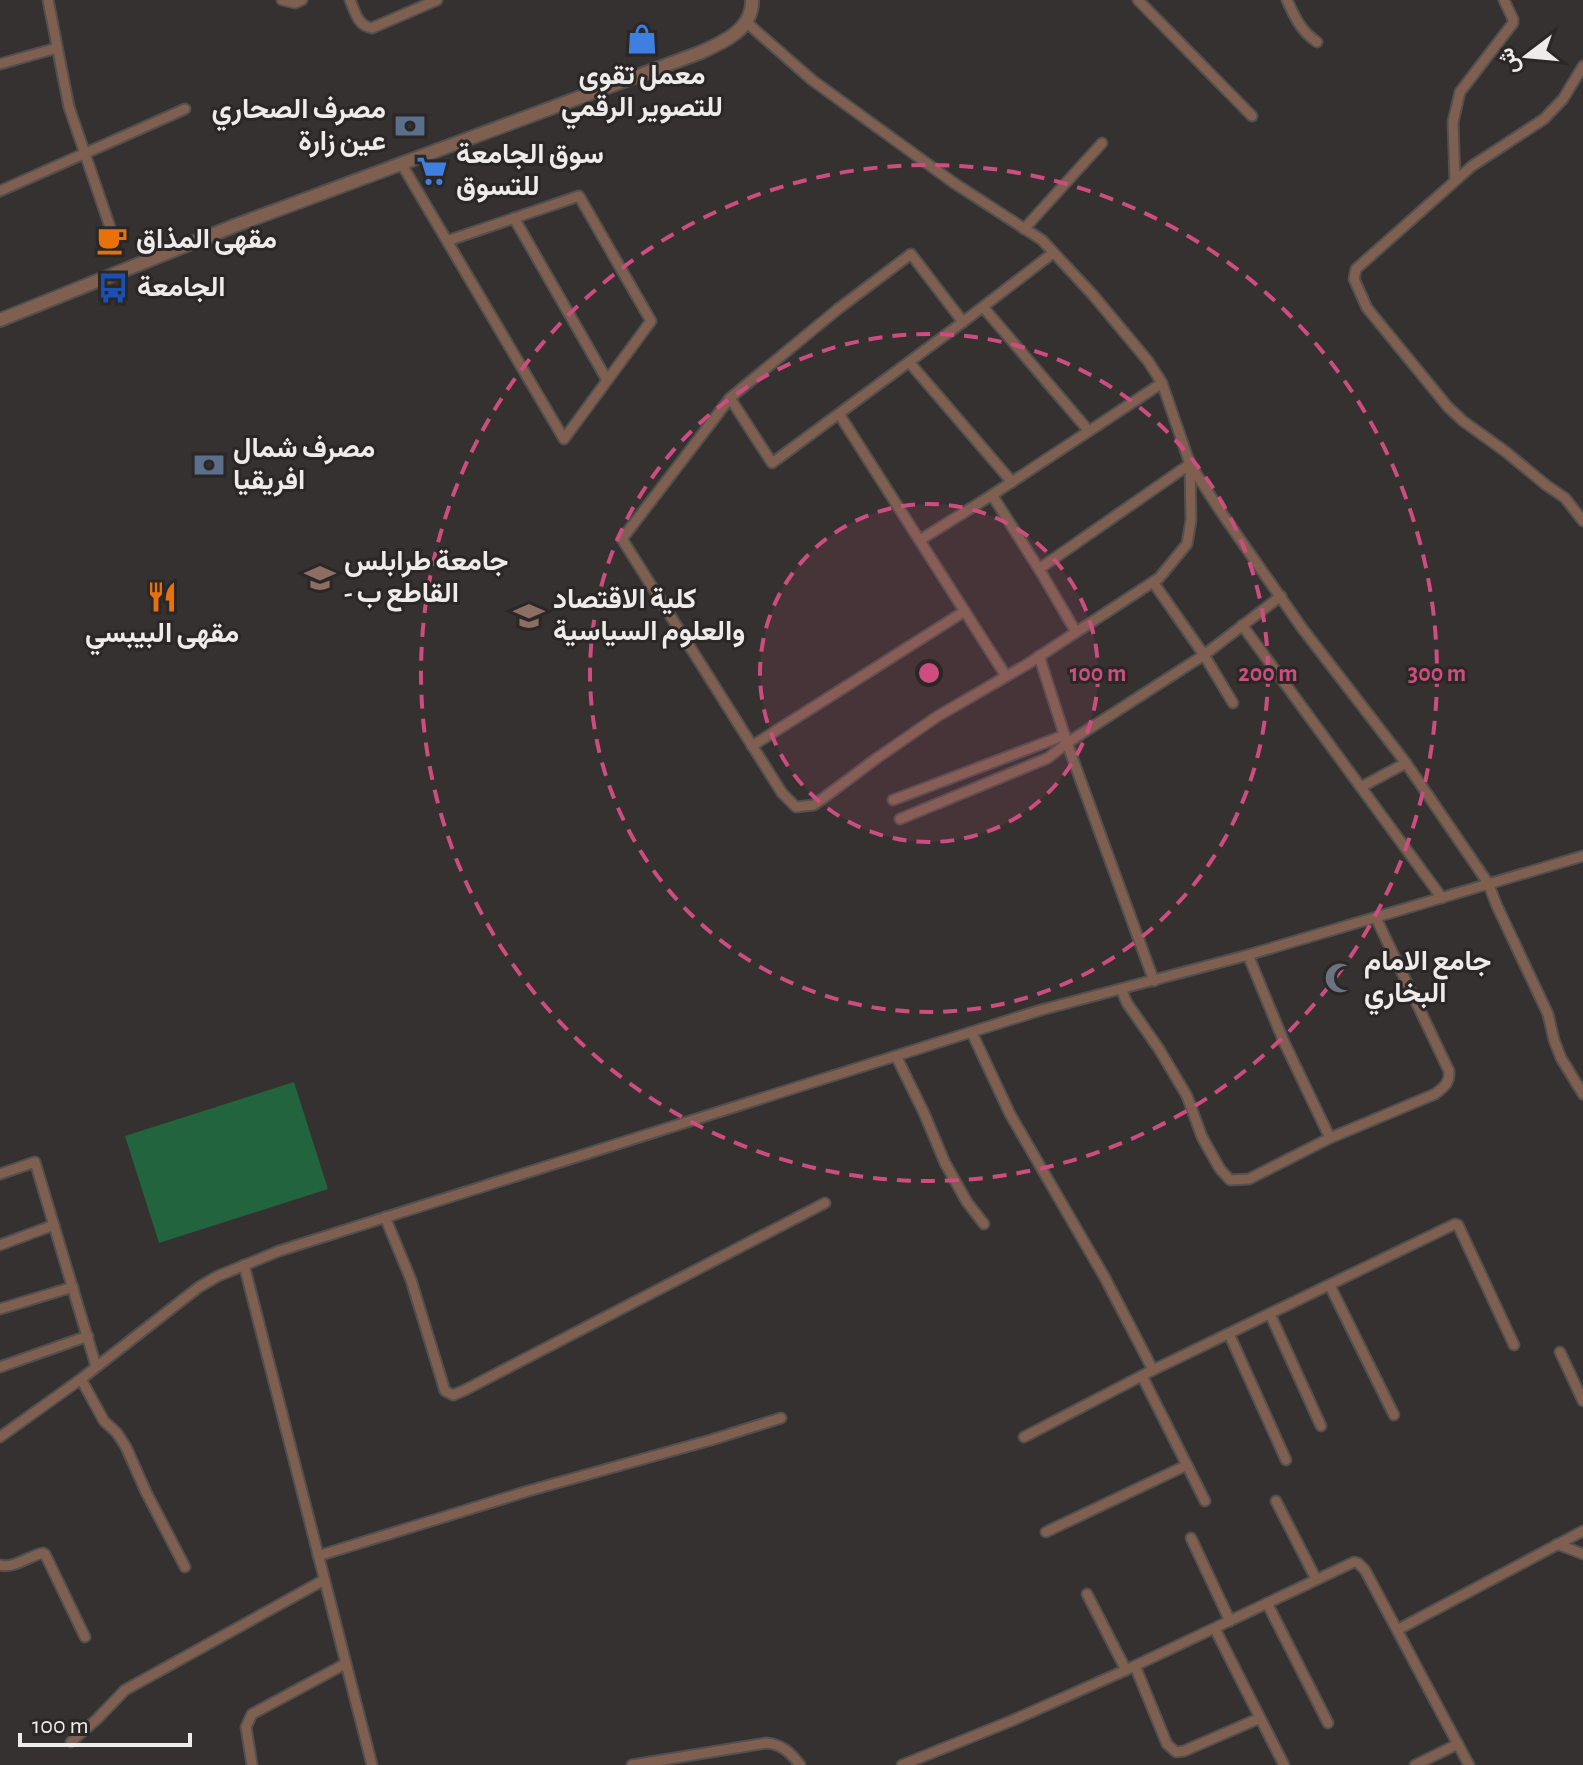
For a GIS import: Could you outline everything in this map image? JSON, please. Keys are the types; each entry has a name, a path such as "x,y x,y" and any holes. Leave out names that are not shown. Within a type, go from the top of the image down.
{"street":[{"path":"48,0 69,107 110,227"},
{"path":"282,0 295,3 302,0"},
{"path":"350,0 360,23 372,28 437,0"},
{"path":"0,320 234,226 699,53 724,41 746,22 752,0"},
{"path":"1138,0 1252,116"},
{"path":"1287,0 1298,24 1317,42"},
{"path":"1455,181 1453,122 1458,98 1464,85 1513,23 1504,0"},
{"path":"746,22 812,80 954,183 1042,240 1148,361 1162,383 1190,464 1221,512 1302,628 1406,763 1488,883 1548,1014 1561,1058 1583,1094"},
{"path":"0,64 57,48"},
{"path":"1583,66 1563,99 1544,119 1472,166 1356,269 1354,279 1367,308 1448,407 1565,498 1583,521"},
{"path":"0,191 185,109"},
{"path":"1024,229 1102,143"},
{"path":"401,163 447,241 564,439 651,321 579,196 447,241"},
{"path":"514,218 607,380"},
{"path":"730,398 772,463 1053,253"},
{"path":"963,322 911,254 838,309 730,398 622,539 782,793 796,807 814,805 926,724 1159,578 1187,544 1191,520 1190,464"},
{"path":"983,307 1088,430"},
{"path":"909,362 1012,482"},
{"path":"920,540 1162,383"},
{"path":"839,414 1006,676"},
{"path":"1039,569 1190,464"},
{"path":"992,495 1076,632"},
{"path":"1153,582 1233,703"},
{"path":"893,800 1066,739 1204,655 1281,596"},
{"path":"752,746 965,611"},
{"path":"1242,625 1442,898"},
{"path":"1039,656 1154,981"},
{"path":"900,819 1048,758 1066,739"},
{"path":"1361,787 1406,763"},
{"path":"0,1437 81,1379 199,1287 279,1251 1041,1010 1248,955 1583,856"},
{"path":"1121,989 1187,1096 1202,1137 1226,1178 1238,1181 1249,1179 1330,1138 1435,1094 1447,1085 1449,1071 1376,918"},
{"path":"1248,955 1284,1042 1330,1138"},
{"path":"972,1033 1010,1114 1105,1278 1153,1370"},
{"path":"896,1056 945,1163 967,1202 984,1224"},
{"path":"0,1174 35,1162 96,1366"},
{"path":"385,1217 411,1280 445,1391 453,1395 825,1203"},
{"path":"0,1245 54,1225"},
{"path":"1024,1437 1153,1370 1457,1225 1514,1345"},
{"path":"244,1265 372,1765"},
{"path":"1330,1286 1394,1415"},
{"path":"0,1309 73,1287"},
{"path":"1270,1314 1321,1426"},
{"path":"1229,1334 1286,1460"},
{"path":"0,1367 88,1336"},
{"path":"1560,1352 1583,1401"},
{"path":"1142,1376 1205,1501"},
{"path":"81,1379 104,1421 126,1447 185,1567"},
{"path":"318,1556 781,1418"},
{"path":"1046,1532 1187,1465"},
{"path":"1276,1501 1316,1579"},
{"path":"1397,1630 1583,1531"},
{"path":"1191,1538 1230,1621"},
{"path":"1557,1544 1583,1554"},
{"path":"0,1565 6,1567 36,1554 45,1554 85,1637"},
{"path":"902,1765 1131,1668 1349,1563 1358,1563 1365,1570 1469,1765"},
{"path":"71,1742 125,1690 324,1580"},
{"path":"1087,1594 1131,1668 1167,1744 1176,1752 1260,1718"},
{"path":"1267,1603 1328,1723"},
{"path":"1215,1629 1284,1765"},
{"path":"252,1765 246,1727 252,1714 345,1664"},
{"path":"632,1765 766,1743 791,1753 800,1765"},
{"path":"1415,1765 1458,1744"}],"green space":[{"path":"294,1082 328,1189 159,1243 125,1136"}],"place":[{"name":"معمل تقوى للتصوير الرقمي","path":"642,39"},
{"name":"مصرف الصحاري عين زارة","path":"410,126"},
{"name":"سوق الجامعة للتسوق","path":"432,171"},
{"name":"مقهى المذاق","path":"112,240"},
{"name":"الجامعة","path":"113,288"},
{"name":"مصرف شمال افريقيا","path":"209,465"},
{"name":"جامعة طرابلس - القاطع ب","path":"320,578"},
{"name":"مقهى البيبسي","path":"162,597"},
{"name":"كلية الاقتصاد والعلوم السياسية","path":"529,616"},
{"name":"جامع الامام البخاري","path":"1340,978"}]}
